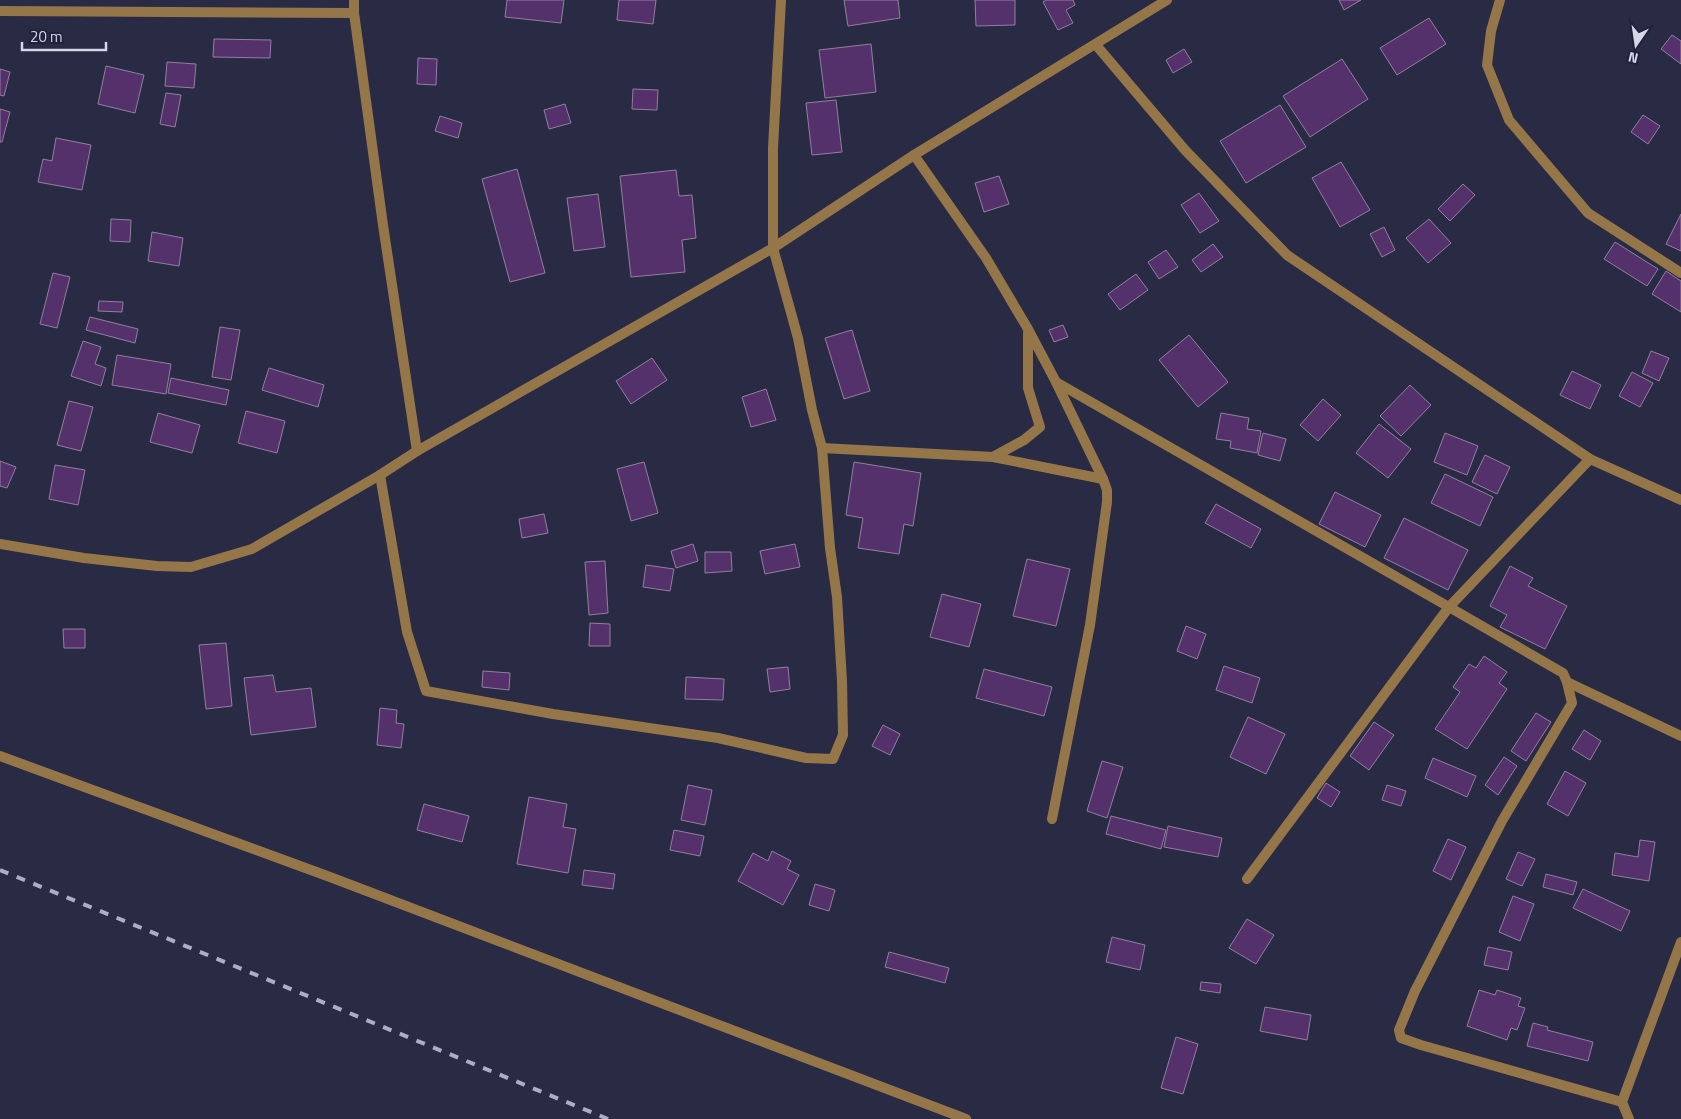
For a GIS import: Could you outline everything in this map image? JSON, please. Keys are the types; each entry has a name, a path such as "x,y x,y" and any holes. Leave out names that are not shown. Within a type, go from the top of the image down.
{"street":[{"path":"354,0 354,13 383,225 417,451"},
{"path":"380,475 407,632 426,691 553,714 718,738 806,758 833,759 843,735 842,681 837,597 830,548 822,448 812,410 798,338 773,248 773,148 782,0"},
{"path":"0,544 84,558 157,566 191,567 252,549 380,475 417,451 773,248 914,155 1167,0"},
{"path":"1500,0 1491,31 1487,65 1510,120 1588,213 1681,273"},
{"path":"0,11 354,13"},
{"path":"1096,45 1185,150 1287,255 1590,459 1681,500"},
{"path":"914,155 986,258 1028,329 1056,382 1107,490 1108,502 1091,616 1052,819"},
{"path":"993,457 1024,440 1040,427 1028,388 1028,329"},
{"path":"1056,382 1563,673 1572,702 1502,821 1415,991 1399,1030 1401,1038 1421,1045 1622,1102"},
{"path":"822,448 993,457 1103,479"},
{"path":"1247,879 1449,607 1590,459"},
{"path":"1567,682 1681,736"},
{"path":"0,756 330,877 966,1119"},
{"path":"1628,1119 1622,1102 1681,942"}],"building":[{"path":"507,0 564,0 561,23 505,17"},
{"path":"619,0 656,0 653,24 617,20"},
{"path":"844,0 898,0 900,18 848,26"},
{"path":"975,0 1015,0 1015,25 976,26"},
{"path":"1046,0 1073,0 1075,5 1066,10 1073,23 1058,30 1043,2"},
{"path":"1339,0 1361,0 1344,10"},
{"path":"1429,18 1446,44 1397,75 1380,48"},
{"path":"1672,35 1681,41 1681,64 1661,49"},
{"path":"214,39 271,40 270,58 213,57"},
{"path":"871,44 876,92 825,98 819,50"},
{"path":"1184,49 1192,62 1173,73 1166,60"},
{"path":"418,58 437,59 436,85 417,84"},
{"path":"1342,59 1368,99 1310,137 1283,96"},
{"path":"167,62 196,64 194,88 165,86"},
{"path":"106,66 144,75 135,113 98,104"},
{"path":"0,69 10,72 4,96 0,95"},
{"path":"633,89 658,90 657,110 632,109"},
{"path":"166,93 181,95 175,127 160,124"},
{"path":"836,100 842,152 812,155 806,103"},
{"path":"565,104 571,123 549,129 544,110"},
{"path":"1280,105 1306,147 1246,183 1220,141"},
{"path":"0,109 10,112 2,142 0,142"},
{"path":"1643,115 1660,126 1648,144 1631,132"},
{"path":"440,116 462,123 458,138 435,131"},
{"path":"56,138 91,145 82,190 38,182 43,159 52,161"},
{"path":"1341,162 1370,210 1340,227 1312,178"},
{"path":"517,169 545,273 510,282 482,179"},
{"path":"676,170 679,196 692,195 696,238 682,240 685,272 631,277 620,176"},
{"path":"999,176 1009,204 984,212 975,183"},
{"path":"1463,184 1475,195 1450,221 1438,209"},
{"path":"1199,193 1219,221 1200,233 1181,205"},
{"path":"598,194 605,247 574,251 567,198"},
{"path":"1681,214 1681,251 1666,244"},
{"path":"111,219 131,220 130,242 110,241"},
{"path":"1429,219 1451,243 1428,263 1406,238"},
{"path":"1384,227 1395,250 1382,257 1370,234"},
{"path":"152,232 183,238 179,266 148,261"},
{"path":"1615,242 1658,269 1647,286 1604,259"},
{"path":"1213,244 1223,257 1201,272 1192,260"},
{"path":"1166,250 1178,267 1159,279 1148,262"},
{"path":"1666,271 1681,281 1681,312 1652,294"},
{"path":"53,273 70,277 57,328 40,324"},
{"path":"1136,274 1148,290 1120,310 1108,294"},
{"path":"99,301 123,302 122,312 98,311"},
{"path":"90,317 138,329 135,343 86,330"},
{"path":"1063,325 1068,337 1054,342 1049,330"},
{"path":"220,327 240,330 231,380 212,377"},
{"path":"852,330 870,391 844,399 825,338"},
{"path":"1189,335 1228,382 1198,407 1159,360"},
{"path":"83,341 101,347 95,364 106,368 101,386 71,376"},
{"path":"1651,351 1669,358 1659,381 1642,373"},
{"path":"117,355 171,364 166,394 112,385"},
{"path":"652,358 667,380 631,404 616,381"},
{"path":"269,368 324,385 318,407 262,390"},
{"path":"1572,371 1601,385 1590,409 1560,395"},
{"path":"1632,372 1653,383 1640,407 1619,396"},
{"path":"171,378 229,390 226,405 168,393"},
{"path":"1410,385 1431,405 1401,436 1380,416"},
{"path":"766,389 776,420 751,427 742,397"},
{"path":"1323,399 1341,415 1318,441 1300,425"},
{"path":"69,401 93,407 81,451 57,445"},
{"path":"246,411 285,421 277,453 238,443"},
{"path":"158,413 200,425 192,453 150,442"},
{"path":"1221,413 1249,418 1247,429 1261,431 1257,453 1230,448 1231,441 1216,439"},
{"path":"1379,424 1411,449 1388,478 1356,453"},
{"path":"1263,433 1286,439 1280,461 1258,455"},
{"path":"1445,433 1478,446 1467,475 1434,462"},
{"path":"1485,455 1510,467 1497,494 1472,482"},
{"path":"0,461 16,467 7,488 0,486"},
{"path":"644,462 658,513 631,521 617,469"},
{"path":"854,462 921,473 913,526 904,524 899,554 858,548 863,518 846,515"},
{"path":"55,465 85,470 78,505 49,499"},
{"path":"1445,474 1493,497 1480,526 1431,503"},
{"path":"1335,492 1381,515 1365,547 1319,524"},
{"path":"1216,504 1261,529 1251,548 1205,523"},
{"path":"544,514 548,533 522,538 519,519"},
{"path":"1404,518 1468,550 1448,590 1384,558"},
{"path":"693,544 698,561 676,568 671,551"},
{"path":"795,544 800,567 765,574 760,551"},
{"path":"705,552 731,552 732,571 705,573"},
{"path":"1027,559 1070,569 1056,626 1013,616"},
{"path":"605,561 608,613 589,615 585,562"},
{"path":"646,565 674,569 670,591 643,587"},
{"path":"1510,566 1533,578 1528,586 1567,606 1545,649 1500,627 1507,615 1490,606"},
{"path":"942,594 981,604 969,647 930,637"},
{"path":"590,623 610,624 610,646 589,646"},
{"path":"1186,626 1206,634 1197,659 1177,651"},
{"path":"63,629 85,629 85,648 64,648"},
{"path":"226,643 232,706 206,709 199,645"},
{"path":"1484,656 1507,672 1499,683 1507,689 1467,749 1435,729 1460,692 1453,687 1469,664 1476,668"},
{"path":"1224,666 1260,678 1252,703 1216,690"},
{"path":"788,667 790,689 770,692 767,669"},
{"path":"984,669 1052,687 1044,716 976,698"},
{"path":"483,671 510,673 509,690 482,687"},
{"path":"273,675 276,692 311,688 316,727 251,735 244,678"},
{"path":"686,677 724,679 723,700 685,699"},
{"path":"380,708 397,710 396,723 404,724 401,748 377,745"},
{"path":"1536,713 1551,722 1526,761 1511,751"},
{"path":"1248,717 1285,734 1266,774 1230,757"},
{"path":"1374,722 1394,735 1369,770 1350,756"},
{"path":"883,725 900,734 890,755 872,746"},
{"path":"1584,730 1601,741 1590,760 1572,749"},
{"path":"1504,757 1517,766 1498,795 1485,785"},
{"path":"1433,758 1476,776 1467,797 1425,778"},
{"path":"1102,761 1123,767 1107,818 1087,811"},
{"path":"1565,771 1586,783 1568,816 1547,804"},
{"path":"1326,783 1340,792 1331,807 1317,798"},
{"path":"688,785 712,790 705,825 681,820"},
{"path":"1387,785 1406,791 1401,806 1382,800"},
{"path":"529,797 567,804 563,827 576,829 568,873 517,864"},
{"path":"424,804 469,816 462,842 417,830"},
{"path":"1111,816 1166,830 1161,849 1106,834"},
{"path":"1168,826 1222,838 1218,857 1164,847"},
{"path":"674,830 704,836 700,856 670,850"},
{"path":"1448,839 1466,847 1451,880 1433,871"},
{"path":"1640,840 1655,842 1649,881 1612,875 1615,853 1638,857"},
{"path":"772,851 791,861 787,869 799,875 783,905 738,881 753,853 768,861"},
{"path":"1518,852 1535,859 1522,886 1506,879"},
{"path":"584,870 615,874 613,889 582,885"},
{"path":"1546,874 1577,882 1573,895 1543,887"},
{"path":"815,884 835,890 829,911 809,905"},
{"path":"1583,889 1630,911 1621,931 1573,908"},
{"path":"1513,896 1534,904 1520,941 1499,932"},
{"path":"1247,919 1274,935 1256,964 1229,948"},
{"path":"1112,937 1145,945 1140,970 1106,962"},
{"path":"1488,947 1512,952 1508,970 1484,965"},
{"path":"889,952 949,968 945,983 885,967"},
{"path":"1201,982 1221,984 1220,993 1200,990"},
{"path":"1479,990 1495,995 1497,990 1521,998 1518,1006 1525,1008 1517,1030 1511,1028 1507,1040 1467,1026"},
{"path":"1265,1007 1311,1015 1307,1040 1260,1031"},
{"path":"1533,1023 1548,1027 1547,1030 1593,1042 1588,1061 1527,1046"},
{"path":"1176,1037 1198,1044 1183,1094 1161,1088"}],"railway":[{"path":"0,870 608,1119"}]}
